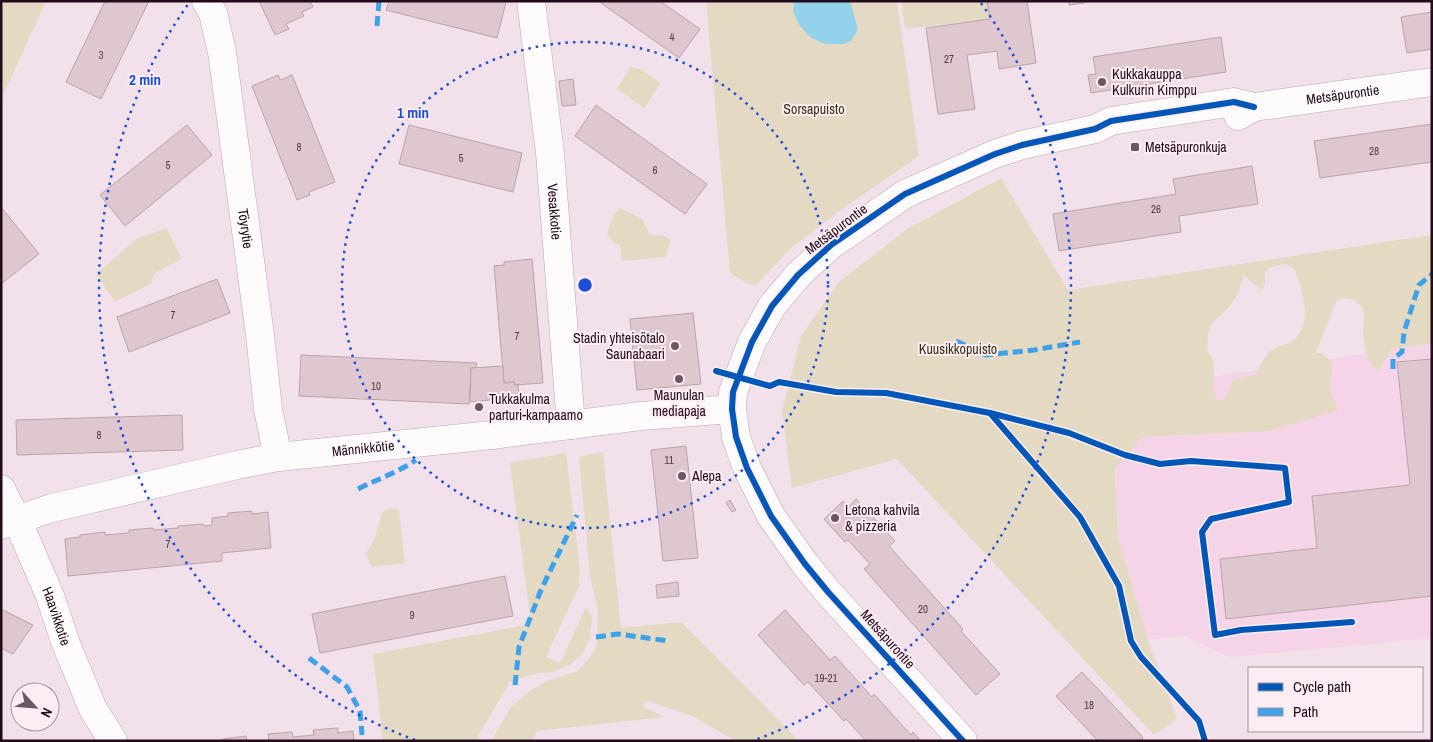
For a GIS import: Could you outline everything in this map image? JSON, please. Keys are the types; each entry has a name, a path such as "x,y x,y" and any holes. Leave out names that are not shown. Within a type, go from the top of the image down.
{"street":[{"name":"Töyrytie","path":"206,1 213,13 222,52 259,325 268,410 278,458"},
{"name":"Vesakkotie","path":"531,1 550,153 571,425"},
{"name":"Metsäpurontie","path":"963,741 805,564 771,516 747,468 736,437 732,409 733,392 752,342 772,306 798,275 831,245 906,194 995,154 1022,145 1096,129 1114,133 1236,117 1254,108 1432,82"},
{"name":"Männikkötie","path":"9,523 52,508 237,465 278,458 641,416 732,409"},
{"name":"Haavikkotie","path":"1,489 9,523 50,596 66,644 93,709 113,741"}],"shaded area":[{"path":"1432,344 1432,638 1229,657 1182,635 1148,640 1118,537 1114,411 1142,387"}],"green space":[{"path":"1,1 46,1 1,100"},
{"name":"Sorsapuisto","path":"706,1 897,1 919,156 845,207 792,247 756,286 730,273"},
{"path":"901,1 987,1 990,19 905,29"},
{"path":"630,67 640,69 661,83 644,108 617,89"},
{"name":"Kuusikkopuisto","path":"1001,178 1068,290 1432,235 1432,344 1392,349 1379,370 1371,364 1365,348 1362,308 1351,299 1337,300 1316,353 1322,353 1332,362 1331,391 1339,410 1269,431 1142,437 1115,469 1118,537 1148,640 1177,719 1154,735 897,459 792,488 782,411 801,336 839,282 907,229","holes":["1284,264 1294,268 1303,294 1305,313 1301,331 1294,340 1272,350 1255,375 1234,380 1224,399 1219,401 1213,393 1214,361 1207,350 1208,336 1212,323 1231,305 1239,291 1244,275 1262,291 1265,283 1265,272 1271,267"]},
{"path":"620,208 643,220 650,235 662,235 671,240 665,257 622,261 620,246 612,241 607,233 613,216"},
{"path":"167,228 181,259 154,274 151,284 115,302 96,274 138,238"},
{"path":"603,452 621,628 681,622 799,741 736,741 694,717 646,700 643,707 665,717 537,731 532,741 491,741 511,707 528,692 547,681 578,671 593,653 597,643 598,610 590,577 579,457"},
{"path":"566,453 580,569 579,586 546,657 560,663 586,607 592,617 590,638 581,656 569,665 554,672 539,673 509,682 475,741 383,741 373,654 531,624 510,463"},
{"path":"390,508 399,510 405,563 371,567 366,553 374,541 382,512"}],"water":[{"path":"794,1 850,1 858,29 852,40 844,44 825,44 810,37 800,26 793,12"}],"building":[{"path":"105,1 149,1 101,99 66,82"},
{"path":"259,1 310,1 313,7 302,12 304,16 286,24 289,29 275,35"},
{"path":"389,1 506,2 497,38 386,10"},
{"path":"598,1 660,1 700,29 679,58"},
{"path":"987,1 1027,1 1036,63 999,69 997,51 967,55 975,109 938,114 926,28 990,19"},
{"path":"1069,1 1084,1 1084,3 1069,5"},
{"path":"1432,12 1432,49 1407,53 1401,17"},
{"path":"1221,37 1226,72 1091,93 1088,75 1096,74 1093,57"},
{"path":"278,75 280,80 292,75 335,182 309,192 310,195 297,200 252,86"},
{"path":"573,79 576,105 562,106 559,81"},
{"path":"596,105 707,184 685,214 575,136"},
{"path":"1432,124 1432,162 1320,178 1314,141"},
{"path":"187,125 212,155 125,226 100,195"},
{"path":"409,125 522,153 513,192 399,164"},
{"path":"1252,166 1258,204 1179,216 1181,232 1059,251 1053,214 1176,194 1173,179"},
{"path":"1,207 39,254 1,284"},
{"path":"532,259 543,383 514,385 514,382 504,383 494,266 504,265 504,262"},
{"path":"217,279 230,313 129,352 117,317"},
{"path":"693,313 701,384 637,390 630,319"},
{"path":"301,355 477,363 476,368 471,368 469,404 299,396"},
{"path":"1431,359 1432,596 1226,619 1220,559 1317,548 1312,496 1410,485 1397,362"},
{"path":"503,366 504,383 514,382 514,385 518,385 519,397 470,402 471,368"},
{"path":"182,415 183,450 17,455 16,420"},
{"path":"686,446 698,558 663,561 651,450"},
{"path":"856,499 895,541 889,546 963,629 961,631 1000,674 976,695 864,569 870,564 848,540 845,542 824,519 843,501 848,507"},
{"path":"730,500 736,510 732,512 726,503"},
{"path":"252,511 252,514 268,512 271,548 222,553 222,561 68,576 65,539 105,532 105,535 129,533 129,530 153,528 154,530 203,524 203,526 212,525 212,518 228,516 228,513"},
{"path":"505,576 513,616 320,653 312,614"},
{"path":"678,582 679,596 657,598 656,585"},
{"path":"1,609 33,625 13,654 1,648"},
{"path":"785,610 830,660 835,656 872,697 874,694 911,735 913,732 921,741 866,741 846,719 844,721 808,682 804,685 758,635"},
{"path":"1082,672 1142,736 1143,741 1098,741 1056,696"},
{"path":"338,728 338,733 353,731 354,741 259,741 269,740 268,734 292,732 293,737 314,735 313,730"},
{"path":"246,736 247,741 223,741 223,739"}],"marked path":[{"path":"377,26 379,1"},
{"path":"1393,369 1393,359 1402,352 1404,332 1419,285 1432,274"},
{"path":"956,341 986,355 1034,350 1080,342"},
{"path":"358,489 416,460"},
{"path":"515,685 519,647 541,590 577,515"},
{"path":"596,637 618,634 669,641"},
{"path":"309,658 347,687 360,711 362,735"}],"cycle path":[{"path":"963,741 828,592 805,564 771,516 747,468 736,437 732,409 733,392 752,342 772,306 798,275 831,245 905,194 995,154 1022,145 1095,129 1111,121 1234,102 1254,107"},
{"path":"716,371 770,386 779,382 836,392 886,393 990,413 1069,433 1125,455 1160,464 1191,461 1285,468 1289,502 1211,519 1202,532 1215,635 1241,630 1352,622"},
{"path":"990,413 1080,517 1119,586 1131,641 1141,657 1199,721 1205,741"}],"place":[{"name":"Kukkakauppa Kulkurin Kimppu","path":"1102,82"},
{"name":"Metsäpuronkuja","path":"1135,147"},
{"name":"Stadin yhteisötalo Saunabaari","path":"675,346"},
{"name":"Maunulan mediapaja","path":"679,379"},
{"name":"Tukkakulma parturi-kampaamo","path":"479,407"},
{"name":"Alepa","path":"682,476"},
{"name":"Letona kahvila & pizzeria","path":"835,518"}]}
